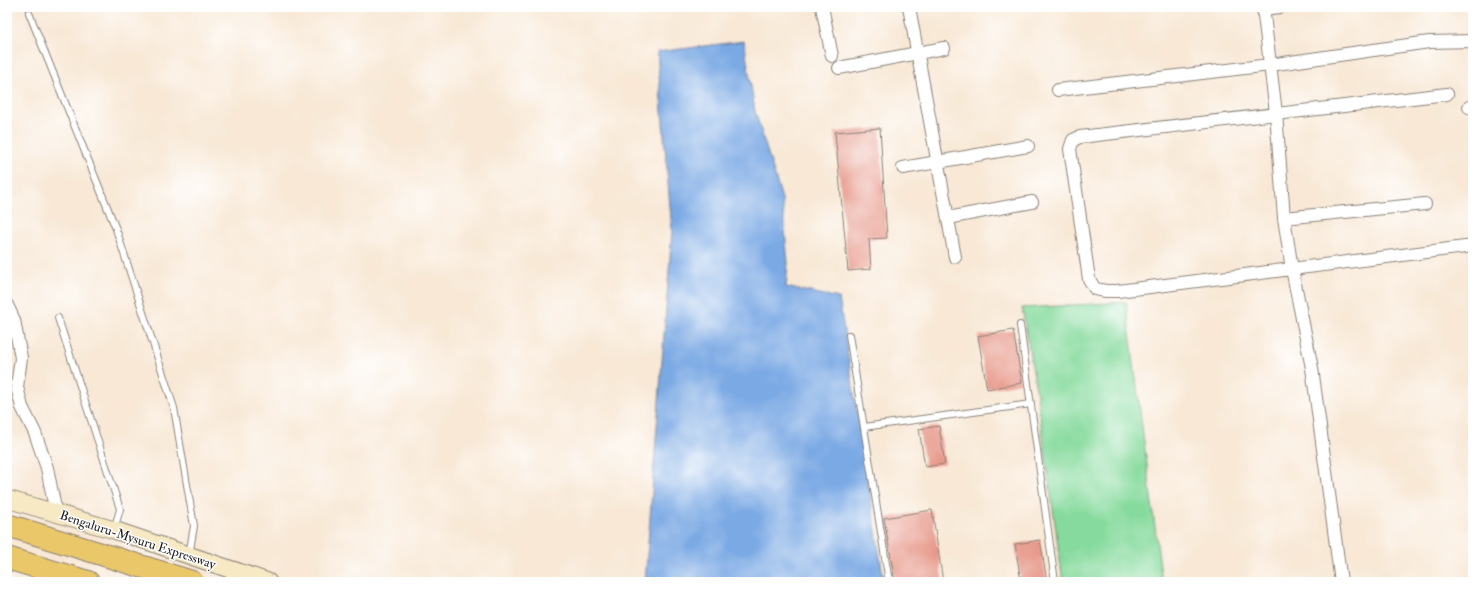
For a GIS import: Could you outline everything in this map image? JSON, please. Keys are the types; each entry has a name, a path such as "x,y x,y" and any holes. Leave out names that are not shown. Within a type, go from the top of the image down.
{"highway":[{"name":"Bengaluru-Mysuru Expressway","path":"7,525 192,582"},
{"path":"7,558 88,582"}],"street":[{"path":"822,7 832,56"},
{"path":"909,7 955,257"},
{"path":"1280,7 1263,8 1276,113 1284,218 1292,269 1312,368 1341,582"},
{"path":"1058,90 1270,65 1429,42 1473,41"},
{"path":"840,68 944,48"},
{"path":"1447,94 1080,137 1073,140 1070,149 1089,279 1095,289 1118,291 1473,246"},
{"path":"903,168 1028,146"},
{"path":"948,218 1032,202"},
{"path":"1284,218 1425,204"},
{"path":"7,306 14,320 22,358 12,384 35,434 47,468 56,513"},
{"name":"Bengaluru-Mysuru Expressway","path":"7,499 114,530 268,582"}],"lane":[{"path":"29,13 116,229 174,408 194,526 190,555"},
{"path":"58,318 120,509 114,530"},
{"path":"1020,324 1055,582"},
{"path":"849,335 890,582"},
{"path":"864,427 1031,404"}],"green space":[{"path":"1126,302 1162,582 1063,582 1037,395 1022,308"}],"water":[{"path":"744,41 755,111 782,199 788,263 786,287 839,298 884,582 645,582 672,231 657,52"}],"building":[{"path":"880,128 887,238 869,239 871,269 848,271 835,132"},
{"path":"1013,330 1022,383 987,389 978,336"},
{"path":"939,426 945,464 925,467 919,429"},
{"path":"932,510 943,582 895,582 884,518"},
{"path":"1040,540 1047,582 1021,582 1015,544"}]}
